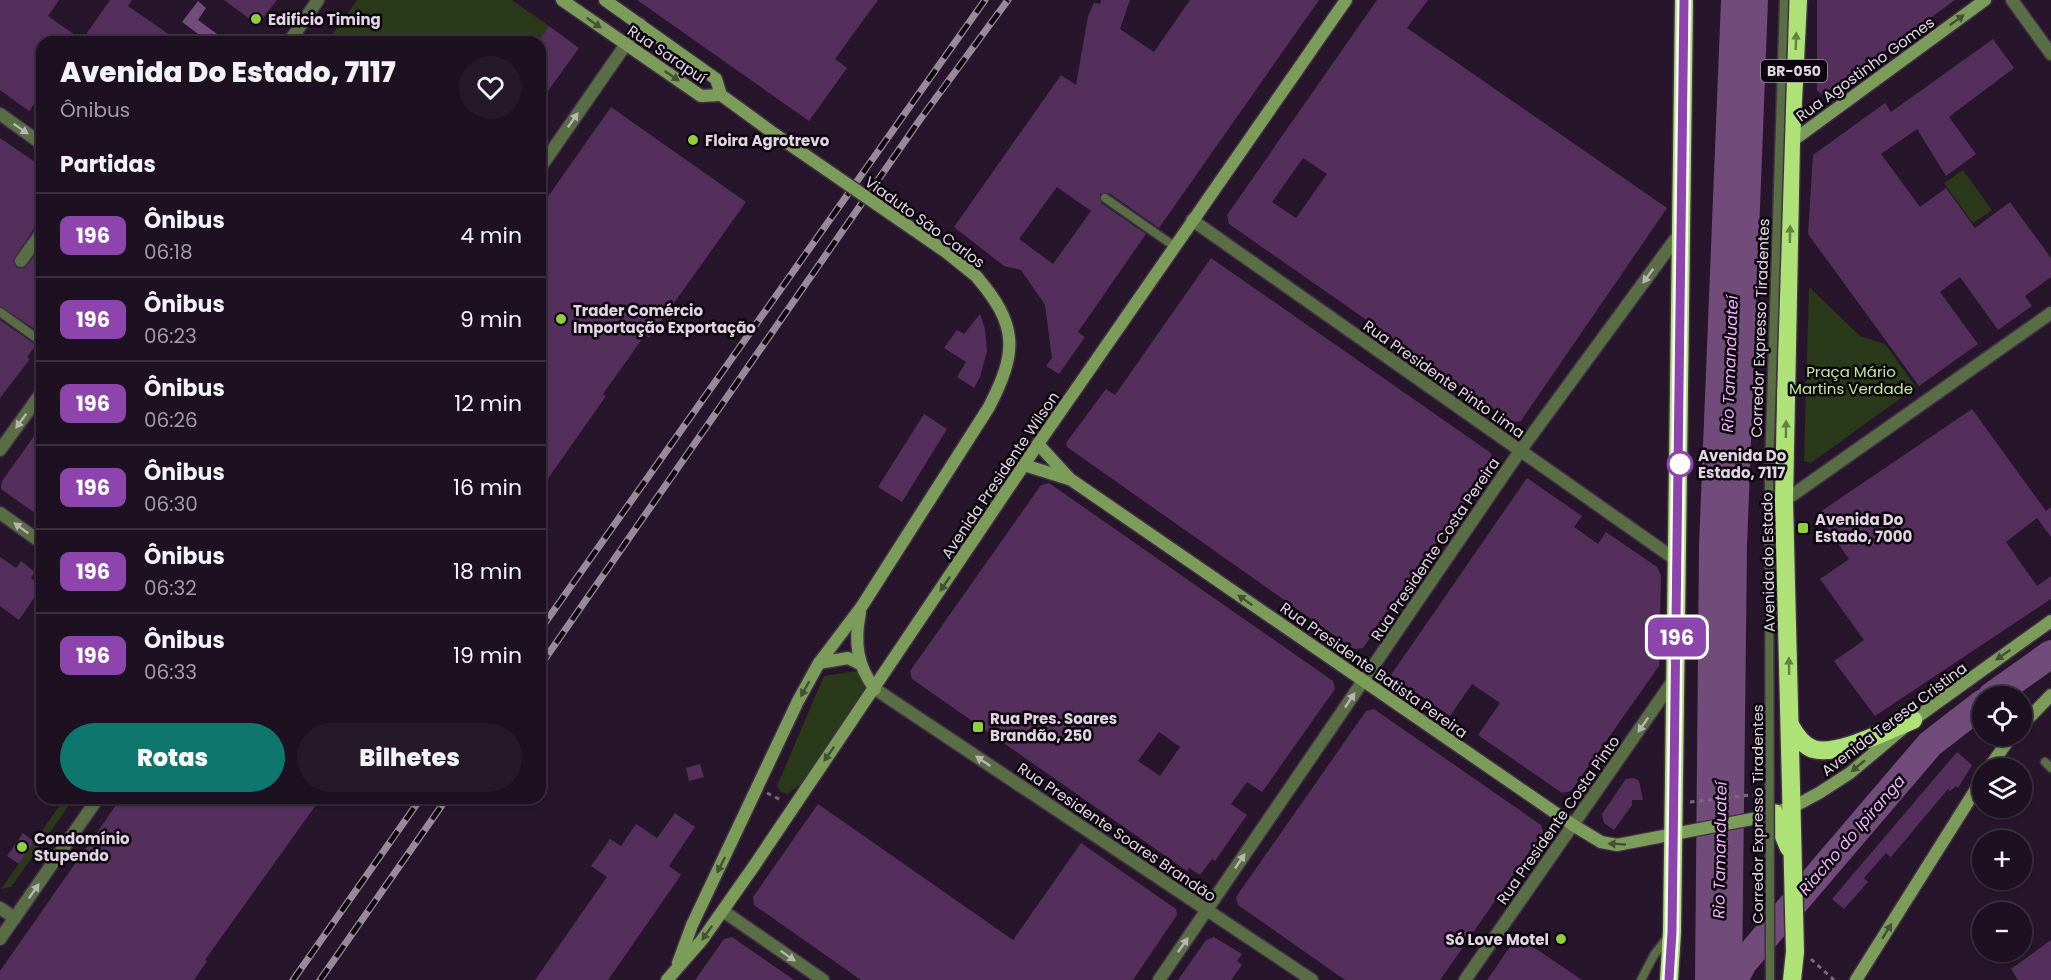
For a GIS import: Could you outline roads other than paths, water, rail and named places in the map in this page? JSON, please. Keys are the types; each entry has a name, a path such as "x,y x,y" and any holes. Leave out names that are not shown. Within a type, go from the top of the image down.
{"highway":[{"path":"1669,980 1679,832 1676,677 1684,0"},
{"name":"Avenida do Estado","path":"1792,980 1803,951 1794,858 1784,501 1791,142 1798,0"},
{"path":"1790,725 1808,747 1827,750 1848,745 1913,720"},
{"path":"1766,815 1794,858"}],"main road":[{"name":"Rua Sarapuí","path":"562,0 701,96 721,95 716,79 606,0"},
{"name":"Avenida Presidente Wilson","path":"668,980 723,911 792,806 875,689 1038,444 1346,0"},
{"name":"Rua Agostinho Gomes","path":"1791,142 1985,0"},
{"name":"Viaduto São Carlos","path":"721,95 946,252 976,276 996,298 1010,328 1010,354 1002,383 862,606"},
{"name":"Rua Presidente Batista Pereira","path":"1038,444 1070,479 1601,842 1617,846 1679,832"},
{"name":"Rua Presidente Batista Pereira","path":"1024,465 1070,479"},
{"name":"Avenida Presidente Wilson","path":"678,965 692,925 759,788 798,701 819,663 862,606"},
{"path":"862,606 856,634 860,664 875,689"},
{"name":"Avenida Teresa Cristina","path":"1679,832 1766,815 1792,807 1819,794 1850,773 1913,720 2051,621"},
{"path":"819,663 848,658 860,664"},
{"path":"2032,715 2051,695"},
{"path":"1856,980 1972,795"}],"street":[{"path":"293,36 318,0"},
{"path":"2012,0 2051,54"},
{"path":"546,159 640,24"},
{"path":"0,114 36,140"},
{"name":"Rua Presidente Pinto Lima","path":"1192,220 1679,562"},
{"name":"Rua Presidente Costa Pereira","path":"1159,980 1520,451 1682,229"},
{"path":"21,261 36,240"},
{"path":"1784,501 2051,313"},
{"path":"0,450 36,400"},
{"path":"0,513 36,539"},
{"name":"Rua Presidente Costa Pinto","path":"1465,980 1676,677"},
{"name":"Rua Presidente Soares Brandão","path":"875,689 1312,980"},
{"path":"0,939 94,804"},
{"path":"0,908 15,918"},
{"path":"723,911 823,980"}],"lane":[{"name":"Corredor Expresso Tiradentes","path":"1770,980 1769,470 1784,0"},
{"path":"1105,198 1174,246"},
{"path":"0,312 36,338"},
{"path":"1641,980 1654,955 1672,932"}],"water":[{"name":"Rio Tamanduateí","path":"1721,0 1768,0 1747,546 1742,980 1695,980 1699,545"},
{"path":"198,1 206,8 198,20 220,36 201,36 182,22"}],"waterway":[{"name":"Riacho do Ipiranga","path":"2006,686 2051,654"},
{"name":"Riacho do Ipiranga","path":"1734,980 1743,963 1930,744 1972,712"}],"railway":[{"path":"546,622 985,0"},
{"path":"546,657 919,121 1008,0"},
{"path":"293,980 417,804"},
{"path":"320,980 443,804"}],"place":[{"name":"Edificio Timing","path":"256,19"},
{"name":"Floira Agrotrevo","path":"693,140"},
{"name":"Trader Comércio Importação Exportação","path":"561,319"},
{"name":"Avenida Do Estado, 7117","path":"1680,464"},
{"name":"Avenida Do Estado, 7000","path":"1803,528"},
{"name":"Rua Pres. Soares Brandão, 250","path":"978,727"},
{"name":"Condomínio Stupendo","path":"22,847"},
{"name":"Só Love Motel","path":"1561,939"}],"park label":[{"name":"Praça Mário Martins Verdade","path":"1851,380"}]}
